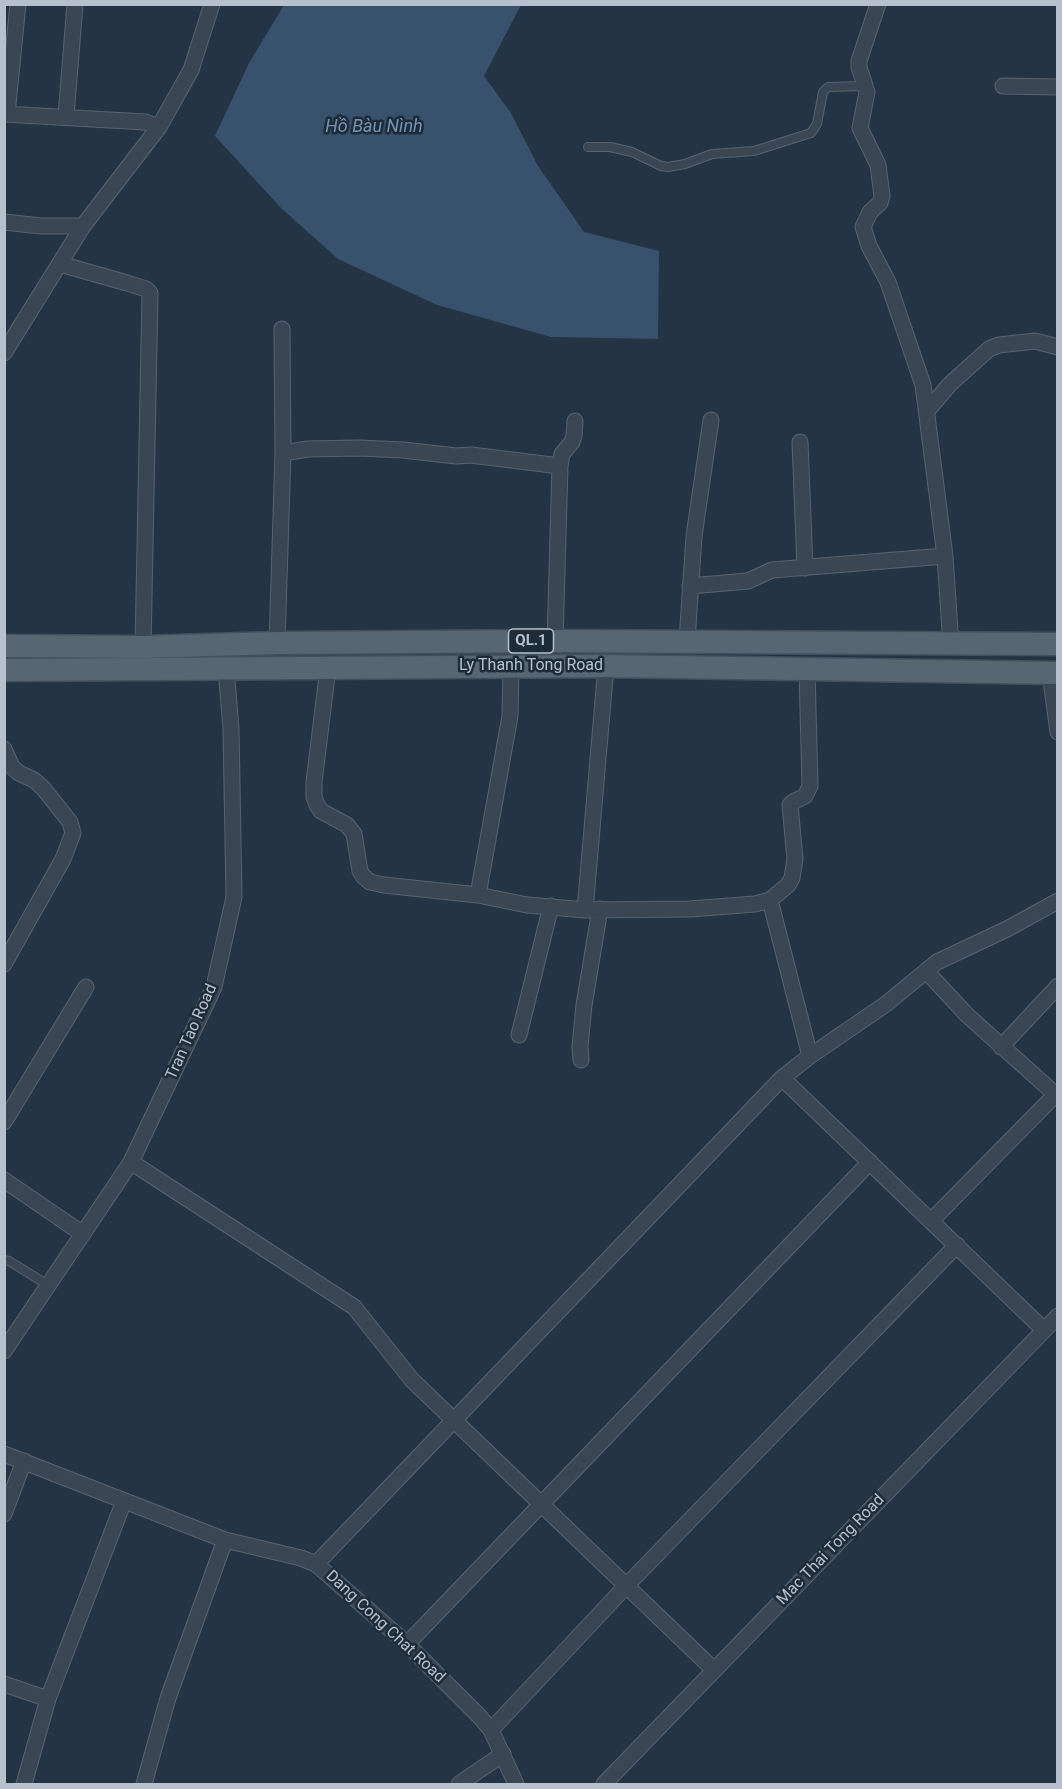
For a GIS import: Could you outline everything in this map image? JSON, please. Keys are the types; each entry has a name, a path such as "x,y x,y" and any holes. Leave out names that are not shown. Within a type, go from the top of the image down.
{"main road":[{"name":"Ly Thanh Tong Road","path":"4,646 143,647 277,643 555,641 1058,644"},
{"path":"277,643 279,669"},
{"name":"Ly Thanh Tong Road","path":"4,670 606,666 1054,673"}],"street":[{"path":"18,4 6,114 145,122 159,127"},
{"path":"66,116 75,4"},
{"path":"4,353 11,329 60,264 84,226 159,127 191,70 212,4"},
{"path":"878,4 859,61 867,92 860,128 878,165 882,196 880,202 870,212 863,227 869,246 888,282 923,386 945,556 950,631"},
{"path":"1003,86 1058,87"},
{"path":"4,222 41,226 84,226"},
{"path":"60,264 146,289 150,293 143,647"},
{"path":"277,643 283,453 282,329"},
{"path":"927,411 950,384 989,349 999,345 1035,341 1058,347"},
{"path":"687,641 694,536 711,420"},
{"path":"555,641 560,466 562,454 574,436 575,421"},
{"path":"800,442 805,568"},
{"path":"283,453 308,449 404,450 456,456 471,455 560,466"},
{"path":"690,586 748,581 772,570 945,556"},
{"path":"581,1060 580,1046 593,910 606,666"},
{"path":"478,895 509,724 512,667"},
{"name":"Tran Tao Road","path":"4,1351 131,1162 214,987 234,897 231,729 226,668"},
{"path":"328,668 314,797 321,811 347,825 354,834 360,871 363,876 370,882 384,885 478,895 527,905 593,910 690,909 755,904 770,900 788,885 792,878 795,859 790,806 792,802 805,796 810,786 807,670"},
{"path":"1054,673 1058,732"},
{"path":"4,749 12,767 43,788 70,822 73,833 63,859 4,964"},
{"path":"4,781 12,767"},
{"path":"770,900 810,1056"},
{"path":"315,1564 782,1078 886,1004 944,958 1007,929 1058,901"},
{"path":"519,1035 551,906"},
{"path":"927,972 1001,1047 1056,1093 932,1220"},
{"path":"1001,1047 1058,986"},
{"path":"4,1122 86,987"},
{"path":"782,1078 1044,1330"},
{"path":"131,1162 354,1307 412,1380 714,1670"},
{"path":"408,1644 870,1162"},
{"path":"4,1180 83,1234"},
{"path":"491,1730 627,1585 957,1245"},
{"name":"Mac Thai Tong Road","path":"604,1785 1058,1316"},
{"name":"Dang Cong Chat Road","path":"4,1454 225,1540 301,1558 315,1564 408,1644 491,1730 516,1785"},
{"path":"4,1514 24,1461"},
{"path":"24,1785 48,1699 124,1501"},
{"path":"144,1785 168,1698 225,1540"},
{"path":"4,1684 48,1699"},
{"path":"459,1785 503,1754"}],"lane":[{"path":"588,147 610,147 632,152 668,167 685,164 712,154 754,151 811,133 817,124 823,92 828,87 865,86"},
{"path":"4,1260 48,1286"}],"water":[{"name":"Hồ Bàu Nình","path":"284,5 521,5 484,76 511,113 538,166 584,232 659,251 658,339 551,337 437,305 338,259 281,208 215,136 249,63"}]}
